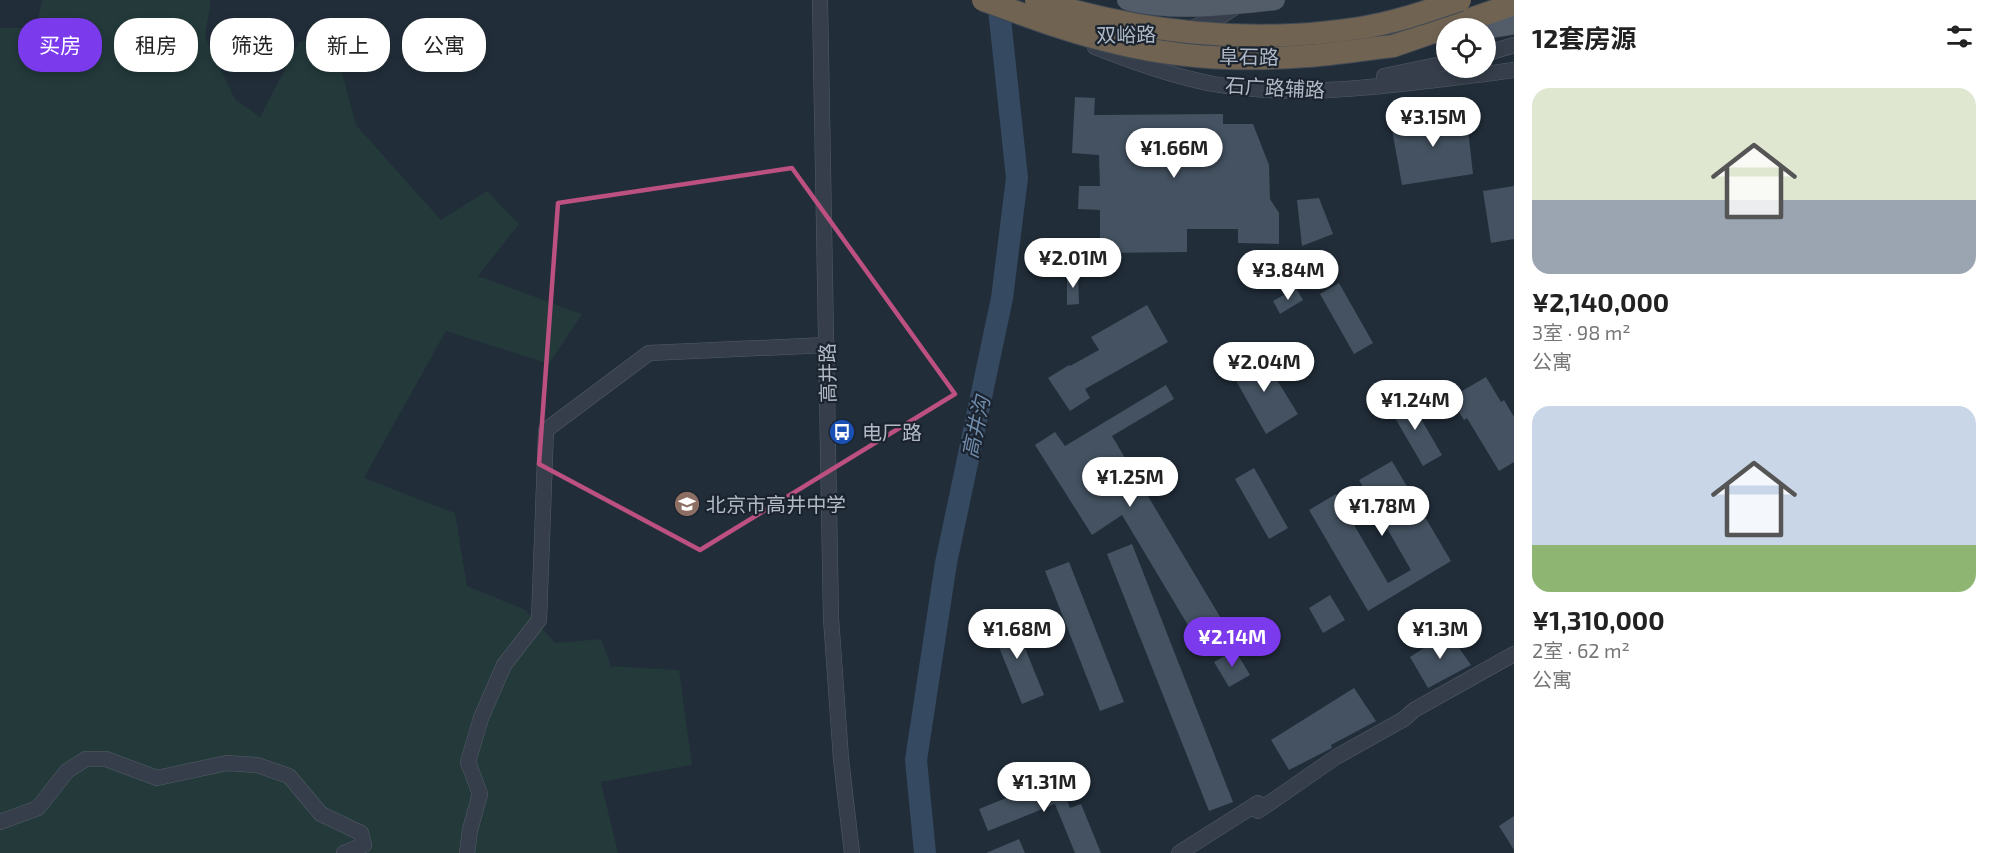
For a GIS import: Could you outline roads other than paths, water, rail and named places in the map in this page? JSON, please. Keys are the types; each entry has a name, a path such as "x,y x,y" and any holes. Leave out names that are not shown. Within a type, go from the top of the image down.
{"highway":[{"name":"阜石路","path":"983,0 1045,24 1119,44 1188,55 1246,58 1306,57 1393,46 1514,4"},
{"name":"阜石路","path":"1036,0 1120,23 1208,34 1263,36 1360,28 1460,0"}],"main road":[{"path":"1129,0 1175,6 1227,5 1275,0"},
{"path":"1496,27 1514,24"},
{"path":"1393,46 1436,38"}],"street":[{"name":"高井路","path":"820,0 831,618 841,759 852,853"},
{"name":"双峪路","path":"969,0 1045,27 1106,39 1145,37 1183,31 1218,18 1244,0"},
{"name":"双峪路","path":"1129,0 1162,0"},
{"name":"石广路辅路","path":"1045,27 1149,68 1205,82 1248,88 1309,92 1514,70"},
{"name":"石广路辅路","path":"1183,31 1177,56 1182,68 1194,73 1248,82 1288,86 1338,82 1397,75 1436,65"},
{"path":"1496,51 1514,45"},
{"path":"468,853 470,830 480,794 468,762 481,717 504,665 539,621 546,430 648,352 827,345"},
{"path":"1179,853 1258,803 1258,811 1336,757 1514,654"},
{"path":"0,822 38,808 67,771 86,759 106,759 158,778 227,763 247,764 289,776 321,814 361,833 364,845 344,853"}],"waterway":[{"name":"高井沟","path":"925,853 916,760 946,563 1002,298 1017,178 998,0"}],"place":[{"name":"电厂路","path":"842,432"},
{"name":"北京市高井中学","path":"687,504"}]}
